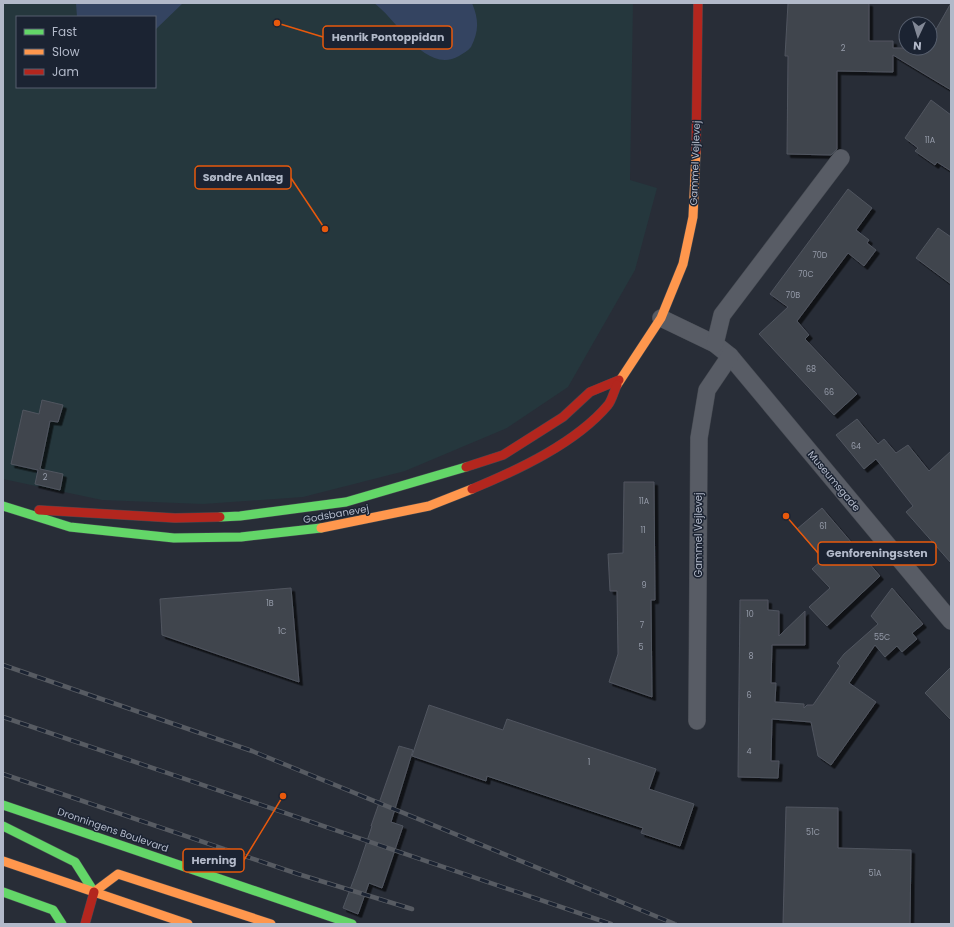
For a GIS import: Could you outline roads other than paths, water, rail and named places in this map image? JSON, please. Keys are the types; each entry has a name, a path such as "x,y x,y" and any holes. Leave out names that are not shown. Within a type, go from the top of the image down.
{"street":[{"name":"Gammel Vejlevej","path":"661,318 683,264 693,217 696,158 698,3"},
{"path":"715,344 722,315 841,158"},
{"name":"Museumsgade","path":"661,318 715,344 730,356 950,616"},
{"name":"Godsbanevej","path":"3,506 70,527 174,538 242,537 297,532 349,523 429,506 516,471 538,460 582,429 609,404 619,380 661,318"},
{"name":"Gammel Vejlevej","path":"697,721 699,438 707,390 730,356"},
{"name":"Godsbanevej","path":"14,509 72,510 108,515 175,518 240,516 346,502 423,481 503,455 563,416 590,392 619,380"},
{"name":"Dronningens Boulevard","path":"3,805 352,924"},
{"path":"3,826 75,862 94,892"},
{"path":"3,861 188,924"},
{"path":"85,924 94,892 118,874 271,924"},
{"path":"3,892 53,910 62,924"}],"water":[{"path":"76,3 183,3 156,29 156,16 77,16"},
{"path":"374,3 472,3 477,20 476,36 471,47 459,56 447,60 435,58 423,52 412,43"}],"railway":[{"path":"3,665 252,751 675,924"},
{"path":"3,717 611,924"},
{"path":"3,774 298,874 412,909"}],"place":[{"name":"Henrik Pontoppidan","path":"277,23"},
{"name":"Søndre Anlæg","path":"325,229"},
{"name":"Genforeningssten","path":"786,516"},
{"name":"Herning","path":"283,796"}]}
